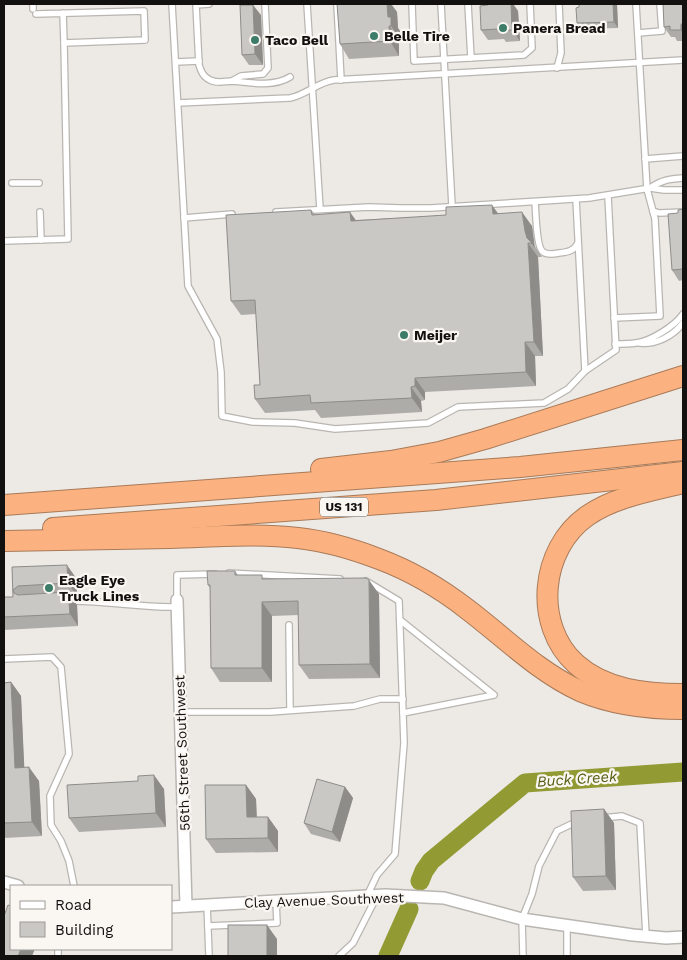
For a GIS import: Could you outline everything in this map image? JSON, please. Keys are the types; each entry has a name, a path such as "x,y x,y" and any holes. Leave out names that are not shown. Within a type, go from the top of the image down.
{"highway":[{"path":"154,494 238,476 369,464 427,454 485,439 683,376"},
{"name":"US 131","path":"4,505 520,467 683,450"},
{"name":"US 131","path":"4,531 436,500 683,472"},
{"path":"683,484 621,500 599,509 583,519 570,531 558,549 551,568 547,592 550,617 565,650 576,663 593,676 630,690 654,694 683,694"},
{"path":"4,541 269,536 313,540 344,547 397,566 429,583 468,610 539,668 580,690 607,700 625,704 683,709"}],"street":[{"name":"56th Street Southwest","path":"177,604 186,906"},
{"name":"Clay Avenue Southwest","path":"172,907 372,896 444,898 522,919 646,936 683,937"}],"lane":[{"path":"172,4 188,286 216,339 221,372 222,416 254,422 295,423 336,429 428,423 458,407 544,403 568,389 585,371 616,350 608,196"},
{"path":"209,4 194,4 201,72 208,80 247,84 279,82 290,77"},
{"path":"232,81 241,76 263,74 268,68 265,4"},
{"path":"307,4 320,209"},
{"path":"337,4 341,80"},
{"path":"412,4 414,61 524,55 529,53 532,48 530,4"},
{"path":"441,4 452,206"},
{"path":"468,4 471,58"},
{"path":"557,68 561,53 559,4"},
{"path":"614,318 660,316 655,226 648,189 645,158 636,4"},
{"path":"638,33 662,31 660,4"},
{"path":"34,9 63,14 144,11 146,40 64,43"},
{"path":"4,241 68,239 63,14"},
{"path":"178,103 290,98 324,82 341,80 683,60"},
{"path":"176,62 199,61"},
{"path":"645,158 683,156"},
{"path":"648,189 665,180 683,178"},
{"path":"12,183 39,183"},
{"path":"268,212 535,202 608,196 648,189 683,190"},
{"path":"576,199 585,371"},
{"path":"535,202 538,245 543,252 548,254 570,252 575,249 578,242"},
{"path":"652,211 659,214 683,212"},
{"path":"40,212 41,240"},
{"path":"184,218 237,214"},
{"path":"638,343 670,328 683,314"},
{"path":"615,344 656,342 674,332 683,323"},
{"path":"57,602 87,600 164,608 177,604 177,574 242,573 346,579"},
{"path":"338,956 353,943 372,896 377,875 395,854 404,743 399,601 364,580 355,580"},
{"path":"400,620 494,695 403,713"},
{"path":"289,624 290,710"},
{"path":"4,660 52,657 61,667 69,754 50,796 50,825 61,841 69,861 74,885"},
{"path":"180,712 290,710 354,706 380,699 403,699"},
{"path":"598,818 622,816 640,823 646,936"},
{"path":"523,956 522,919 532,894 539,866 557,831 582,819"},
{"path":"208,926 277,923 276,901"},
{"path":"207,904 209,956"},
{"path":"567,925 567,956"}],"building":[{"path":"337,4 387,4 388,17 391,17 391,26 389,26 390,41 340,44"},
{"path":"511,4 512,30 481,30 480,6"},
{"path":"579,4 613,4 614,22 577,23 576,8 579,7"},
{"path":"663,4 683,4 683,24 681,24 681,30 670,30 670,26 664,27"},
{"path":"240,5 253,5 255,54 242,55"},
{"name":"Meijer","path":"492,205 493,214 522,212 527,238 532,243 528,243 534,342 525,342 526,372 415,378 415,386 411,387 412,398 311,403 310,395 255,399 254,385 260,385 255,300 231,301 226,215 311,210 312,215 350,212 351,221 446,215 446,207"},
{"path":"683,209 683,269 672,270 668,214 678,213 678,210"},
{"path":"67,565 68,583 18,586 13,590 18,595 68,592 70,614 4,617 4,597 13,597 12,567"},
{"path":"207,571 235,571 235,575 262,575 262,579 366,578 369,580 370,664 299,665 298,601 262,602 262,668 211,668 210,585 208,585"},
{"path":"11,682 15,768 29,767 32,822 4,823 4,683"},
{"path":"154,775 156,813 69,818 67,785 138,781 138,776"},
{"path":"317,779 345,787 332,832 304,823"},
{"path":"205,785 246,785 247,817 268,817 268,838 206,839"},
{"path":"604,809 606,876 573,877 571,811"},
{"path":"8,905 10,906 10,950 21,950 18,956 4,956 4,916"},
{"path":"228,925 267,925 267,956 228,956"}],"waterway":[{"name":"Buck Creek","path":"420,881 431,861 525,783 683,772"},
{"name":"Buck Creek","path":"388,956 409,909"}],"place":[{"name":"Panera Bread","path":"503,28"},
{"name":"Belle Tire","path":"374,36"},
{"name":"Taco Bell","path":"255,40"},
{"name":"Meijer","path":"404,335"},
{"name":"Eagle Eye Truck Lines","path":"49,588"}]}
